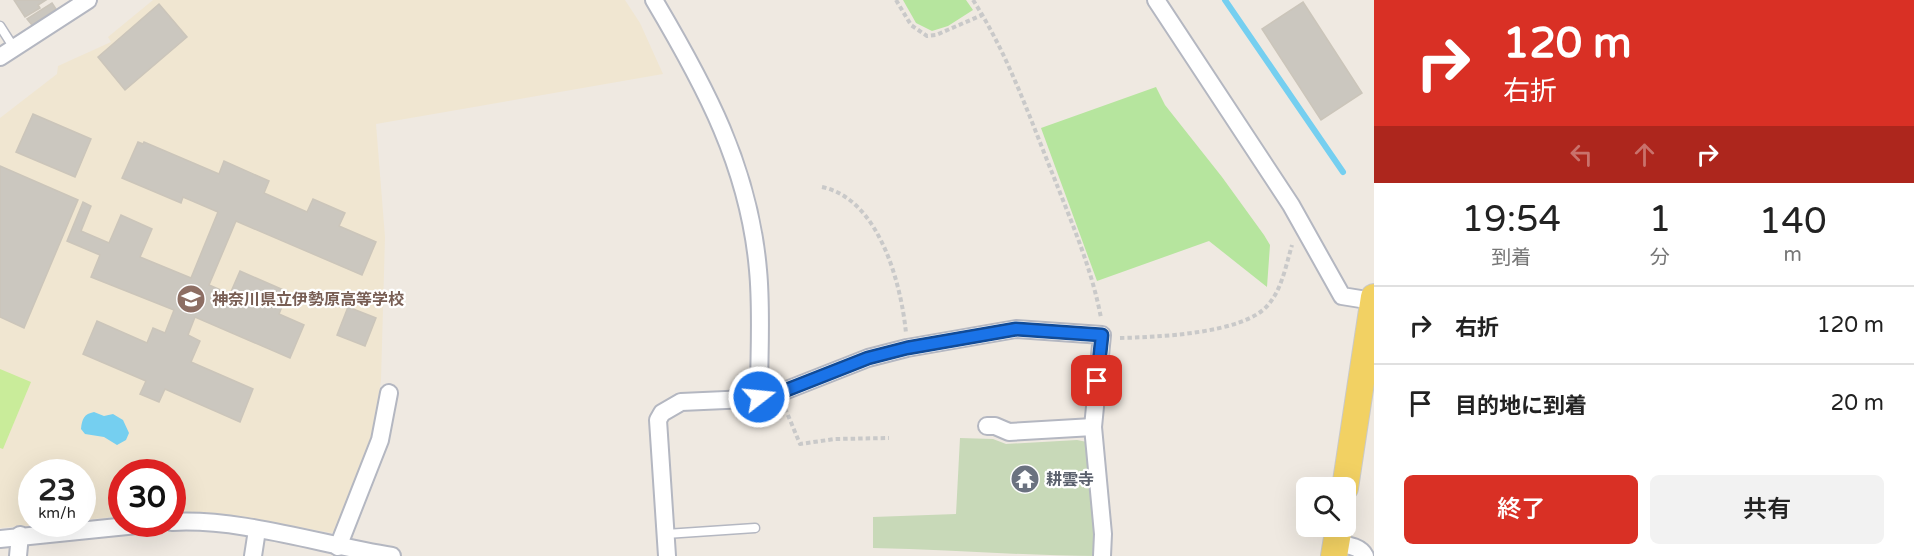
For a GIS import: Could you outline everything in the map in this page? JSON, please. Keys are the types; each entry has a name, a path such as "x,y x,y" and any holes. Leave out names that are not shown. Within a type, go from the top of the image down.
{"main road":[{"path":"1347,477 1374,299"}],"street":[{"path":"7,53 88,0"},
{"path":"654,0 715,108 732,150 747,206 759,270 759,397"},
{"path":"1156,0 1306,232 1342,296 1374,299"},
{"path":"667,556 658,433 658,420 662,413 681,402 759,397 779,393 868,358 907,348 1016,329 1102,335 1093,427 1103,534 1102,556"},
{"path":"338,547 380,440 389,393"},
{"path":"987,426 995,426 1009,432 1093,427"},
{"path":"186,522 226,522 338,547 392,556"},
{"path":"254,556 257,530"},
{"path":"0,539 18,535"},
{"path":"18,556 20,537"},
{"path":"1336,542 1362,551 1365,556"}],"lane":[{"path":"0,26 7,53"},
{"path":"666,534 755,528"}],"path":[{"path":"896,0 911,25 927,36 936,35 982,15"},
{"path":"973,0 1012,72 1073,228 1098,300 1102,335 1128,338 1183,332 1236,323 1259,314 1268,306 1280,285 1294,241 1306,232"},
{"path":"822,187 843,194 853,202 891,261 903,309 907,348"},
{"path":"779,393 800,444 835,439 889,438"}],"shaded area":[{"name":"神奈川県立伊勢原高等学校","path":"153,0 625,0 640,23 663,74 376,124 385,237 381,380 374,428 337,530 332,533 225,514 186,515 186,459 108,459 108,517 96,519 96,459 18,459 18,526 0,528 0,118 57,74 58,66 111,42 108,37"}],"green space":[{"path":"903,0 966,0 973,10 948,26 932,31 916,23"},
{"path":"1156,87 1165,105 1222,177 1270,245 1267,287 1209,241 1097,281 1041,128"},
{"path":"0,369 31,382 3,449 0,448"},
{"name":"耕雲寺","path":"960,438 993,439 1006,444 1077,440 1087,442 1099,556 873,548 873,517 956,514"}],"water":[{"path":"94,412 104,416 113,414 123,420 129,433 126,440 117,445 104,437 85,434 81,429 83,420 88,414"}],"building":[{"path":"14,0 46,0 38,5 40,8 25,17"},
{"path":"1303,2 1362,93 1321,120 1262,29"},
{"path":"52,3 56,9 32,25 27,19"},
{"path":"159,4 187,37 125,90 98,57"},
{"path":"33,114 91,139 75,177 16,152"},
{"path":"138,142 143,144 144,142 219,174 224,161 269,181 264,193 307,212 313,199 345,213 339,226 376,242 362,275 236,221 209,285 230,294 240,271 288,292 279,314 304,325 290,358 195,317 188,335 200,341 191,362 253,389 240,422 165,389 159,402 140,394 146,381 83,354 97,321 147,343 153,328 165,333 174,310 91,277 100,255 67,241 83,202 91,206 81,231 109,243 121,215 152,229 140,257 191,278 218,212 183,197 181,203 122,178"},
{"path":"0,166 78,200 24,328 0,317"},
{"path":"348,307 376,318 365,346 337,335"}],"waterway":[{"path":"1225,0 1343,172"}],"place":[{"name":"神奈川県立伊勢原高等学校","path":"191,299"},
{"name":"耕雲寺","path":"1025,479"}],"route":[{"path":"759,397 779,393 868,358 907,348 1016,329 1102,335 1097,381"}]}
